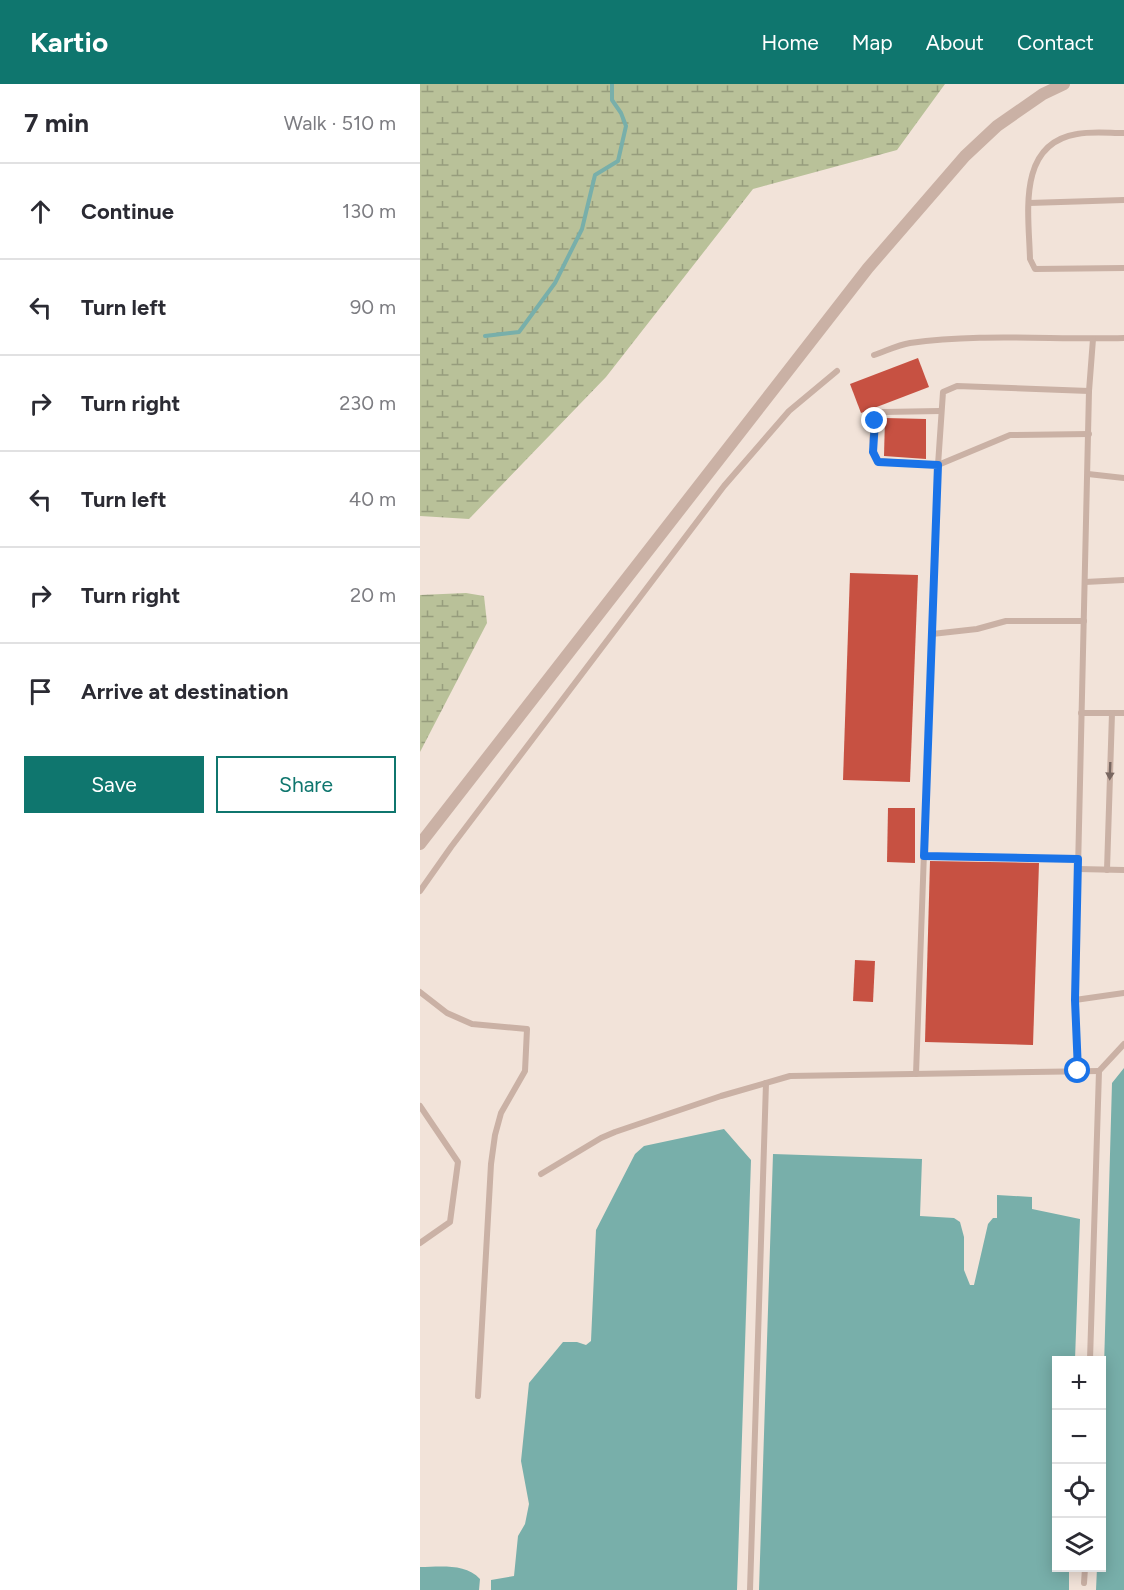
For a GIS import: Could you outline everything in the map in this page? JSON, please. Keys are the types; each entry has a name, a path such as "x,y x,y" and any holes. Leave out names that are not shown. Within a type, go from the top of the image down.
{"street":[{"path":"420,844 868,268 965,156 997,126 1043,94 1064,84"}],"lane":[{"path":"1124,133 1077,134 1051,146 1041,155 1028,186 1030,259 1035,269 1124,268"},
{"path":"1029,203 1124,200"},
{"path":"874,355 908,344 988,337 1124,338"},
{"path":"1078,1071 1075,1000 1089,391 1093,339"},
{"path":"420,891 724,486 789,411 837,371"},
{"path":"916,1074 940,411 943,392 957,386 1089,391"},
{"path":"940,411 883,412 875,421 873,440 873,452 878,462 938,465 1010,435 1089,434"},
{"path":"1088,474 1124,478"},
{"path":"1085,582 1124,580"},
{"path":"932,634 977,629 1006,621 1084,621"},
{"path":"1081,713 1124,713"},
{"path":"1107,870 1112,713"},
{"path":"924,856 1078,859"},
{"path":"1078,869 1124,870"},
{"path":"420,992 447,1013 472,1024 528,1029 525,1071 501,1113 491,1164 478,1396"},
{"path":"1075,1000 1124,993"},
{"path":"1090,1356 1098,1071 1124,1044"},
{"path":"541,1174 601,1138 720,1096 790,1076 1098,1071"},
{"path":"750,1590 766,1083"},
{"path":"420,1106 458,1162 450,1222 420,1243"},
{"path":"1084,1572 1084,1583"}],"green space":[{"path":"420,84 945,84 897,150 753,189 606,377 469,519 420,516"},
{"path":"466,593 484,596 487,623 420,752 420,595"}],"water":[{"path":"1124,1068 1124,1590 1096,1590 1097,1572 1106,1572 1104,1356 1112,1083"},
{"path":"724,1129 751,1160 737,1590 491,1590 491,1580 514,1576 518,1536 525,1524 529,1504 521,1461 529,1383 563,1342 577,1342 586,1345 591,1341 596,1230 635,1154 644,1146"},
{"path":"773,1154 922,1159 920,1216 954,1218 960,1222 964,1237 964,1270 970,1285 974,1285 988,1224 993,1218 997,1218 997,1195 1032,1197 1032,1209 1080,1219 1075,1356 1052,1356 1052,1572 1069,1572 1069,1590 759,1590"},
{"path":"420,1567 452,1567 467,1570 480,1579 479,1590 420,1590"}],"building":[{"path":"918,358 929,387 861,413 850,384"},
{"path":"885,418 926,419 926,459 884,456"},
{"path":"850,573 918,575 910,782 843,780"},
{"path":"888,808 915,808 915,863 887,862"},
{"path":"930,861 1039,863 1033,1045 925,1042"},
{"path":"855,960 875,961 873,1002 853,1001"}],"waterway":[{"path":"485,336 519,332 555,283 582,229 595,175 618,161 626,126 612,100 612,84"}],"route":[{"path":"875,421 873,452 878,462 938,465 924,856 1078,859 1075,1000 1078,1071"}]}
